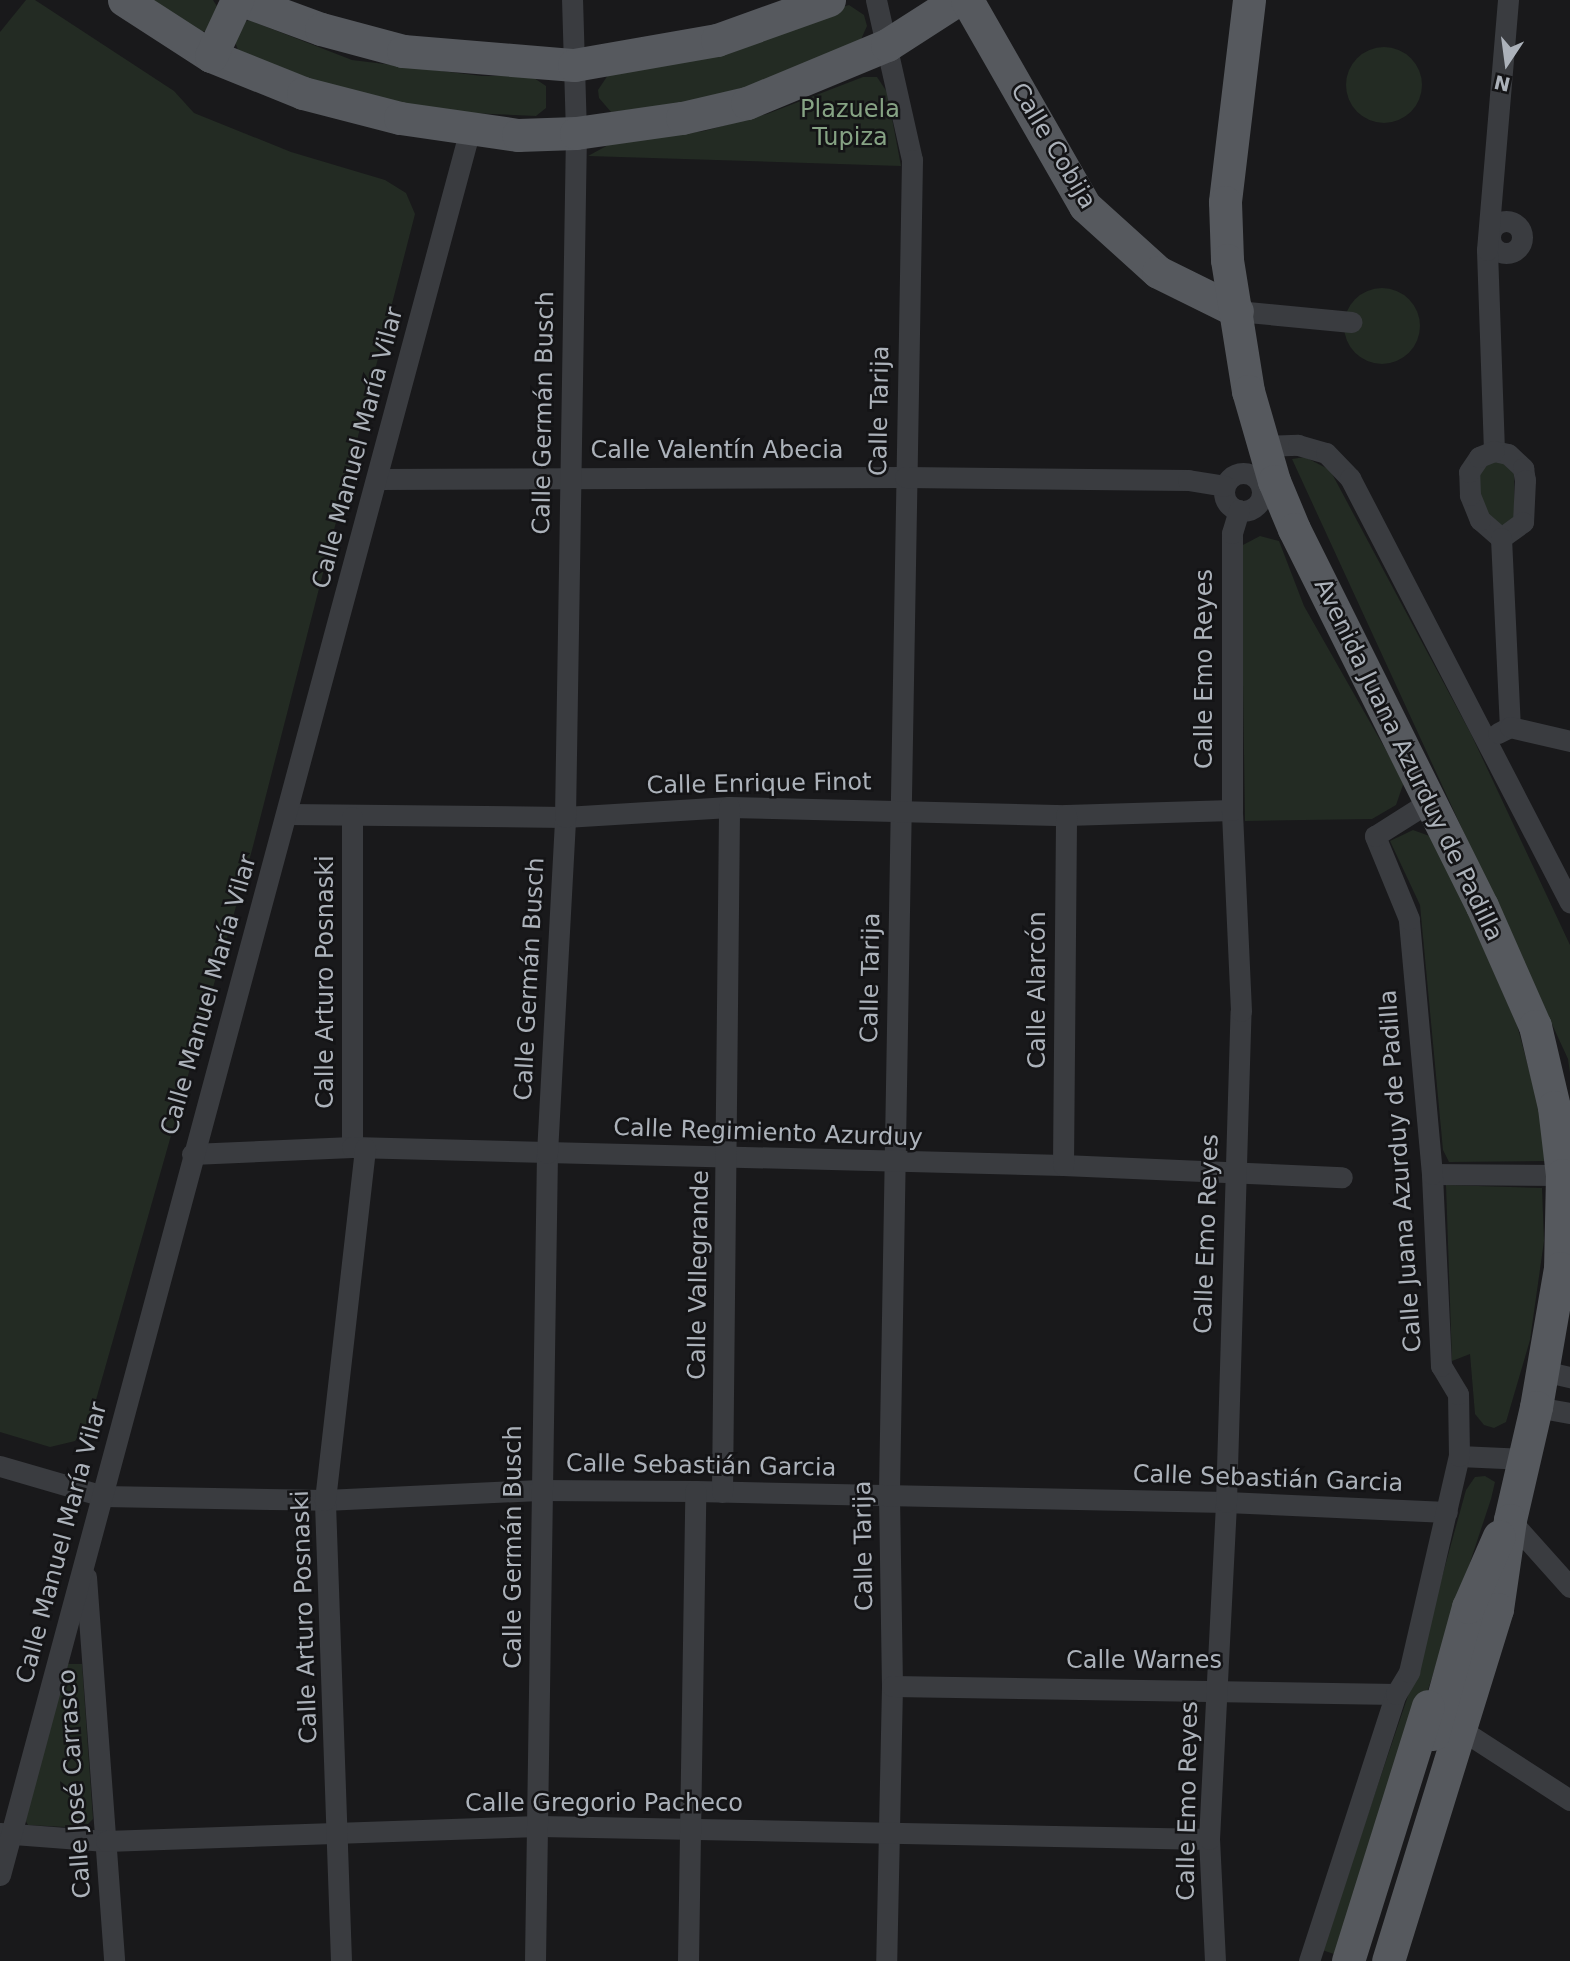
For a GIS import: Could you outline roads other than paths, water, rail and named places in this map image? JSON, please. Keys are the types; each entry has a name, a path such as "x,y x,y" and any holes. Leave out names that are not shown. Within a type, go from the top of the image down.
{"main road":[{"path":"124,0 211,56 303,93 470,130 576,133 682,118 747,103 887,45 957,0"},
{"path":"211,56 240,0 321,29 403,51 574,65 717,40 829,0"},
{"name":"Calle Cobija","path":"967,0 1085,206 1158,272 1237,311"},
{"name":"Avenida Juana Azurduy de Padilla","path":"1249,0 1225,202 1227,260 1248,391 1264,446 1294,529 1427,803 1482,906 1535,1026 1554,1107 1562,1175 1556,1374 1536,1407 1526,1459 1483,1608 1450,1746"},
{"path":"1264,446 1253,454 1242,493 1294,529"},
{"path":"1388,1961 1450,1746 1483,1608"},
{"path":"1348,1961 1449,1642 1483,1608"},
{"path":"1366,1961 1450,1746"},
{"path":"1409,1961 1450,1746"}],"street":[{"name":"Calle Germán Busch","path":"535,1961 539,1826 539,1490 547,1153 565,817 576,133 572,0"},
{"name":"Calle Tarija","path":"876,0 912,160 889,1495 892,1686 886,1961"},
{"path":"1494,451 1489,236 1508,0"},
{"name":"Calle Manuel María Vilar","path":"0,1875 5,1835 103,1496 192,1154 287,814 470,130"},
{"path":"1237,311 1351,322"},
{"path":"1264,446 1298,445 1326,453 1350,478 1489,738 1570,902"},
{"path":"1501,538 1514,533 1523,522 1525,480 1524,468 1508,454 1494,451 1479,457 1469,472 1470,495 1480,520 1501,538 1510,727"},
{"name":"Calle Valentín Abecia","path":"377,480 905,477 1188,480 1242,493"},
{"name":"Calle Emo Reyes","path":"1214,1961 1209,1839 1226,1502 1241,1011 1232,810 1232,533 1242,493"},
{"path":"1489,738 1510,727 1570,741"},
{"name":"Calle Juana Azurduy de Padilla","path":"1309,1961 1396,1694 1409,1672 1459,1456 1458,1394 1441,1366 1432,1174 1409,919 1375,836 1427,803"},
{"name":"Calle Enrique Finot","path":"287,814 352,817 565,817 729,807 900,808 1066,815 1232,810"},
{"name":"Calle Vallegrande","path":"722,1492 729,807"},
{"name":"Calle Alarcón","path":"1063,1165 1066,815"},
{"name":"Calle Arturo Posnaski","path":"341,1961 325,1500 358,1147 352,817"},
{"name":"Calle Regimiento Azurduy","path":"192,1154 358,1147 895,1164 1063,1165 1342,1177"},
{"path":"1432,1174 1562,1175"},
{"path":"1536,1407 1570,1413"},
{"path":"1459,1456 1526,1459"},
{"name":"Calle Sebastián Garcia","path":"0,1466 103,1496 325,1500 539,1490 695,1491 1226,1502 1447,1512"},
{"path":"688,1961 695,1491"},
{"path":"1510,1520 1570,1587"},
{"name":"Calle José Carrasco","path":"85,1561 114,1961"},
{"name":"Calle Warnes","path":"892,1686 1216,1687 1396,1694"},
{"path":"1450,1746 1570,1800"},
{"name":"Calle Gregorio Pacheco","path":"5,1835 106,1841 539,1826 1209,1839"}],"park label":[{"name":"Plazuela Tupiza","path":"850,124"}]}
